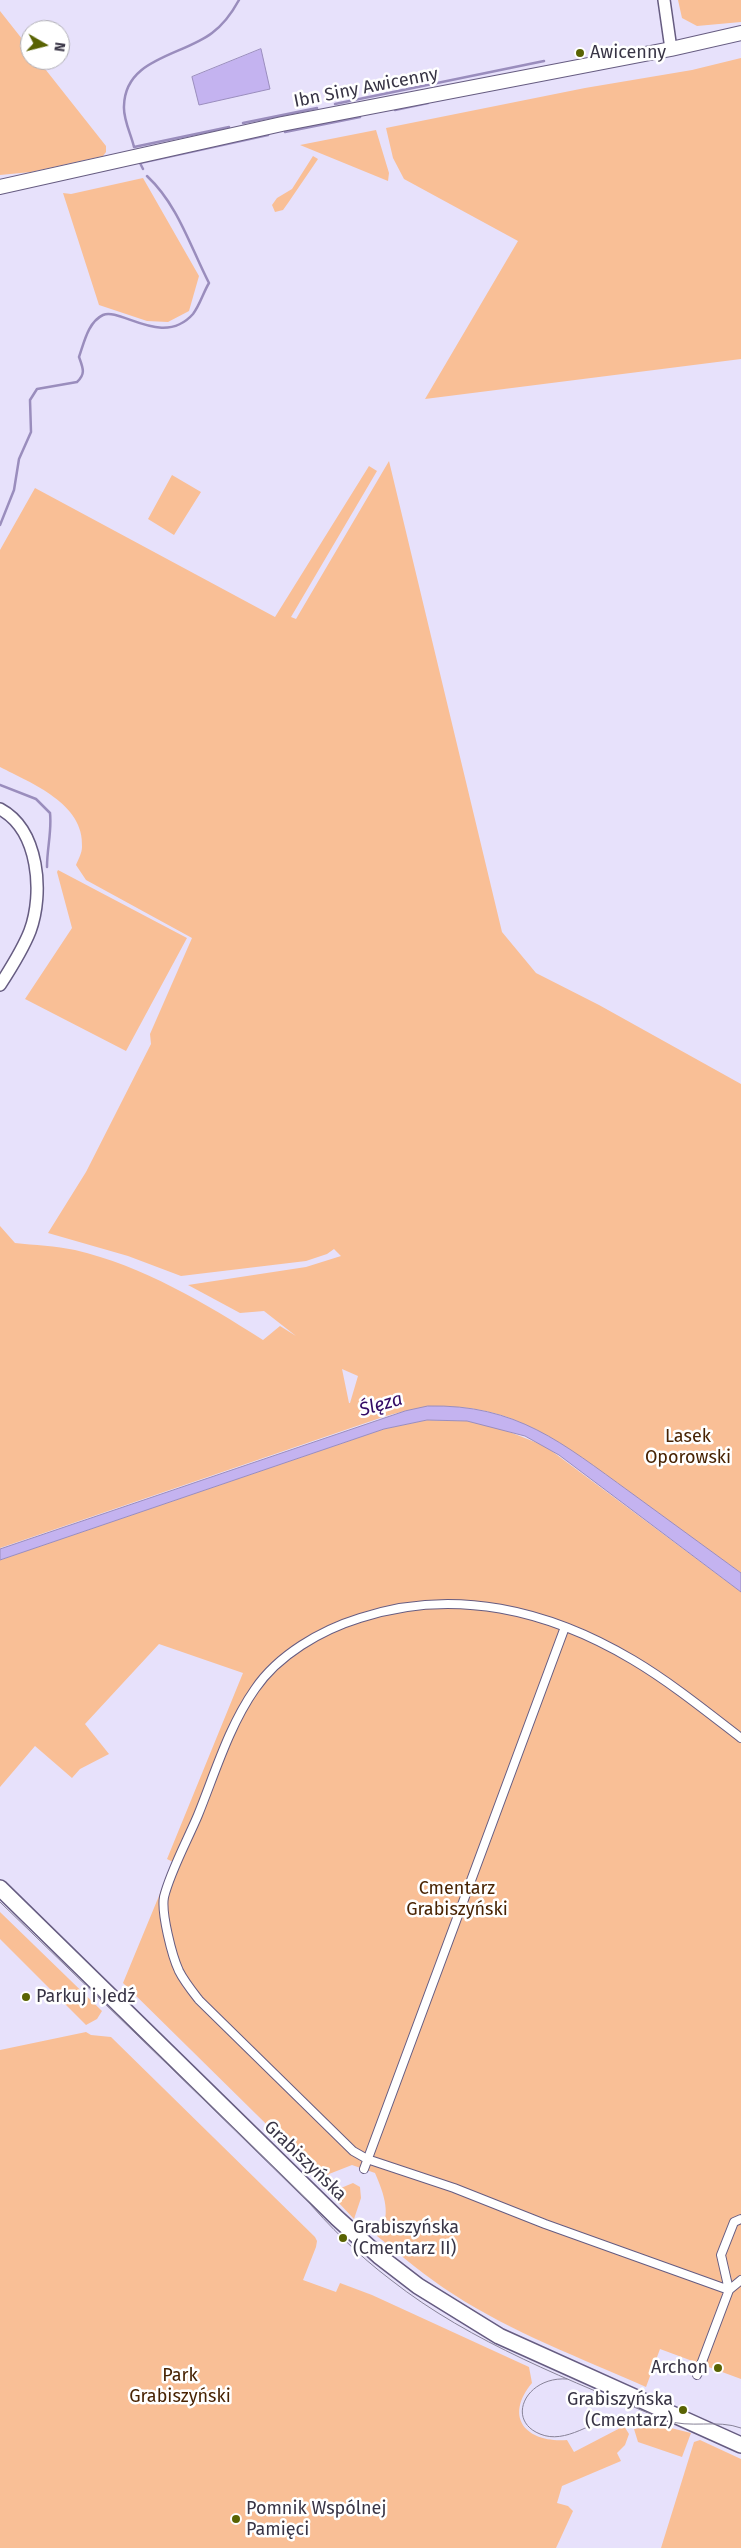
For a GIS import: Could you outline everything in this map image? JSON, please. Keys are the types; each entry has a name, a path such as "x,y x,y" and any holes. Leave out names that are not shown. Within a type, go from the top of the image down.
{"main road":[{"name":"Grabiszyńska","path":"0,1888 337,2218 379,2256 418,2286 498,2336 741,2445"}],"street":[{"path":"664,0 671,49"},
{"name":"Ibn Siny Awicenny","path":"0,187 282,124 671,49 741,33"},
{"path":"0,809 27,836 36,867 36,890 30,932 0,984"},
{"path":"729,2290 545,2224 454,2188 367,2159 343,2143 199,2000 185,1982 175,1961 164,1906 165,1893 246,1704 269,1672 308,1642 342,1623 391,1608 453,1602 519,1612 565,1627 633,1660 741,1738"},
{"path":"364,2169 565,1627"},
{"path":"729,2290 720,2255 734,2222 741,2219"},
{"path":"697,2375 729,2290 741,2280"}],"green space":[{"path":"678,0 741,0 741,22 697,26 682,18"},
{"path":"0,11 20,36 20,70 46,70 106,146 106,152 103,156 31,172 0,175"},
{"path":"741,58 741,359 425,399 518,241 404,179 393,158 386,128 585,88 692,70"},
{"path":"376,130 389,173 388,181 300,145"},
{"path":"313,156 318,159 283,210 275,212 272,205 277,198 292,189"},
{"path":"143,178 199,276 189,311 168,322 147,321 99,305 63,193 71,194"},
{"name":"Lasek Oporowski","path":"389,461 502,932 536,973 599,1005 741,1084 741,1573 595,1467 541,1433 514,1420 486,1411 456,1407 423,1408 386,1416 0,1548 0,1226 15,1243 75,1250 100,1257 149,1276 196,1299 263,1340 280,1326 296,1336 264,1311 240,1313 188,1285 306,1267 341,1256 334,1249 327,1254 306,1261 181,1276 128,1256 48,1233 86,1172 151,1044 150,1034 192,938 86,880 76,865 81,854 81,832 75,819 66,807 40,788 0,767 0,550 35,488 275,617 369,466 377,471 291,617 296,619","holes":["342,1369 358,1376 350,1403 349,1403"]},
{"path":"172,475 201,492 174,535 148,519"},
{"path":"58,870 187,938 126,1051 25,999 72,928"},
{"name":"Cmentarz Grabiszyński","path":"427,1420 467,1421 497,1427 545,1446 741,1592 741,2379 660,2349 646,2387 523,2333 453,2294 377,2236 382,2229 386,2213 384,2197 375,2173 352,2165 329,2174 323,2180 123,1983 173,1862 167,1859 243,1673 159,1644 85,1724 109,1754 80,1769 72,1778 35,1746 0,1787 0,1560 384,1429"},
{"path":"0,1912 102,2011 97,2019 86,2025 0,1939"},
{"name":"Park Grabiszyński","path":"86,2032 91,2035 111,2037 315,2237 317,2241 316,2247 303,2280 336,2292 340,2283 372,2295 529,2367 532,2383 520,2407 520,2417 524,2426 531,2433 553,2440 567,2440 574,2452 624,2426 629,2434 625,2445 617,2453 621,2461 562,2486 557,2503 568,2506 573,2511 556,2548 0,2548 0,2050"},
{"path":"353,2183 360,2187 361,2198 354,2219 337,2201 341,2188"},
{"path":"659,2425 691,2433 682,2457 638,2442 634,2429"},
{"path":"700,2440 741,2459 741,2548 661,2548 694,2442"}],"shaded area":[{"path":"261,49 270,89 199,105 192,77"},
{"path":"428,1406 459,1407 513,1419 560,1443 741,1573 741,1592 559,1455 525,1436 467,1421 427,1420 384,1429 0,1560 0,1549 405,1411"}],"waterway":[{"path":"229,127 134,147 126,121 124,106 127,90 134,78 144,68 157,60 200,41 212,33 227,18 239,0"},
{"path":"335,104 544,61"},
{"path":"395,110 428,103"},
{"path":"243,123 317,108"},
{"path":"285,132 360,117"},
{"path":"143,169 140,163 268,135"},
{"path":"0,525 14,490 19,459 31,432 30,400 37,389 77,382 80,379 83,371 79,357 87,333 98,318 111,314 156,327 169,327 181,323 193,314 209,283 175,213 158,187 147,176"},
{"path":"0,785 36,799 50,813 47,867"}],"tram line":[{"path":"0,1902 303,2196 367,2261 422,2303 488,2342 523,2359 665,2420 684,2424 723,2424 741,2428"},
{"path":"567,2379 553,2380 541,2384 531,2391 525,2400 522,2410 524,2419 529,2427 540,2434 550,2437 569,2434 617,2416 629,2415 648,2418"}],"place":[{"name":"Awicenny","path":"580,53"},
{"name":"Parkuj i Jedź","path":"26,1997"},
{"name":"Grabiszyńska (Cmentarz II)","path":"343,2238"},
{"name":"Archon","path":"718,2368"},
{"name":"Grabiszyńska (Cmentarz)","path":"683,2410"},
{"name":"Pomnik Wspólnej Pamięci","path":"236,2519"}],"water label":[{"name":"Ślęza","path":"381,1405"}]}
